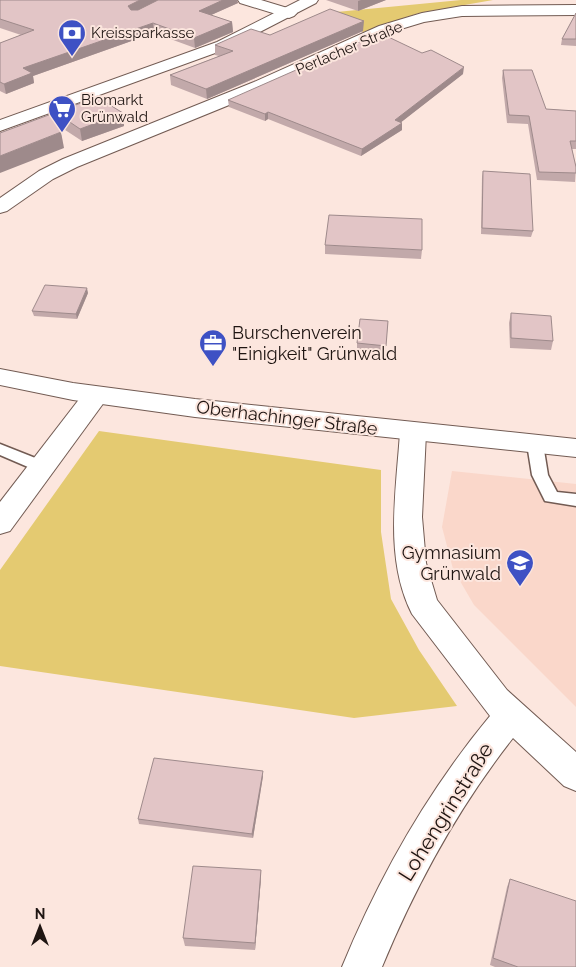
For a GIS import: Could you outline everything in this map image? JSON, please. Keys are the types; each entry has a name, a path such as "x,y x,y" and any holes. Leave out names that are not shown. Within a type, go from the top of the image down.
{"street":[{"path":"244,0 288,13"},
{"path":"0,126 223,45 311,0"},
{"name":"Perlacher Straße","path":"0,208 46,175 260,86 385,29 422,18 462,11 537,4 576,10"},
{"name":"Oberhachinger Straße","path":"0,377 96,395 307,422 576,448"},
{"path":"0,523 10,494 42,467 96,395"},
{"path":"413,433 408,517 411,563 423,605 495,700 576,775"},
{"name":"Lohengrinstraße","path":"362,967 374,938 421,844 479,753 511,715"}],"lane":[{"path":"535,444 540,475 551,497 576,500"},
{"path":"0,449 42,467"}],"shaded area":[{"path":"461,0 493,0 419,13 363,32 326,13"},
{"path":"99,431 381,470 381,532 391,599 419,650 457,706 354,718 0,666 0,570"},
{"name":"Gymnasium Grünwald","path":"452,471 576,484 576,707 474,605 453,569 442,527"}],"building":[{"path":"0,0 140,0 128,6 131,10 138,10 158,0 223,0 199,11 232,22 194,38 153,23 23,68 32,73 4,84 0,82 0,43 34,30 0,19"},
{"path":"330,9 364,21 206,89 170,75 233,51 215,45 251,29 270,35"},
{"path":"576,13 576,39 562,39"},
{"path":"380,33 422,53 431,50 464,67 395,120 402,123 362,149 268,112 265,114 228,100"},
{"path":"503,70 532,70 546,109 576,111 576,141 570,141 576,173 539,172 529,116 509,115"},
{"path":"100,99 123,113 80,129 55,112 87,101"},
{"path":"54,113 61,132 0,156 0,133"},
{"path":"483,171 530,174 533,231 482,228"},
{"path":"329,215 422,219 422,250 325,245"},
{"path":"45,285 87,288 76,314 32,311"},
{"path":"511,313 551,316 553,341 511,338"},
{"path":"360,319 388,321 386,346 357,343"},
{"path":"154,758 263,771 252,834 138,819"},
{"path":"193,866 261,870 255,943 183,938"},
{"path":"510,879 576,901 576,967 518,967 493,958"}],"place":[{"name":"Kreissparkasse","path":"72,57"},
{"name":"Biomarkt Grünwald","path":"62,133"},
{"name":"Burschenverein \"Einigkeit\" Grünwald","path":"213,367"},
{"name":"Gymnasium Grünwald","path":"520,587"}]}
